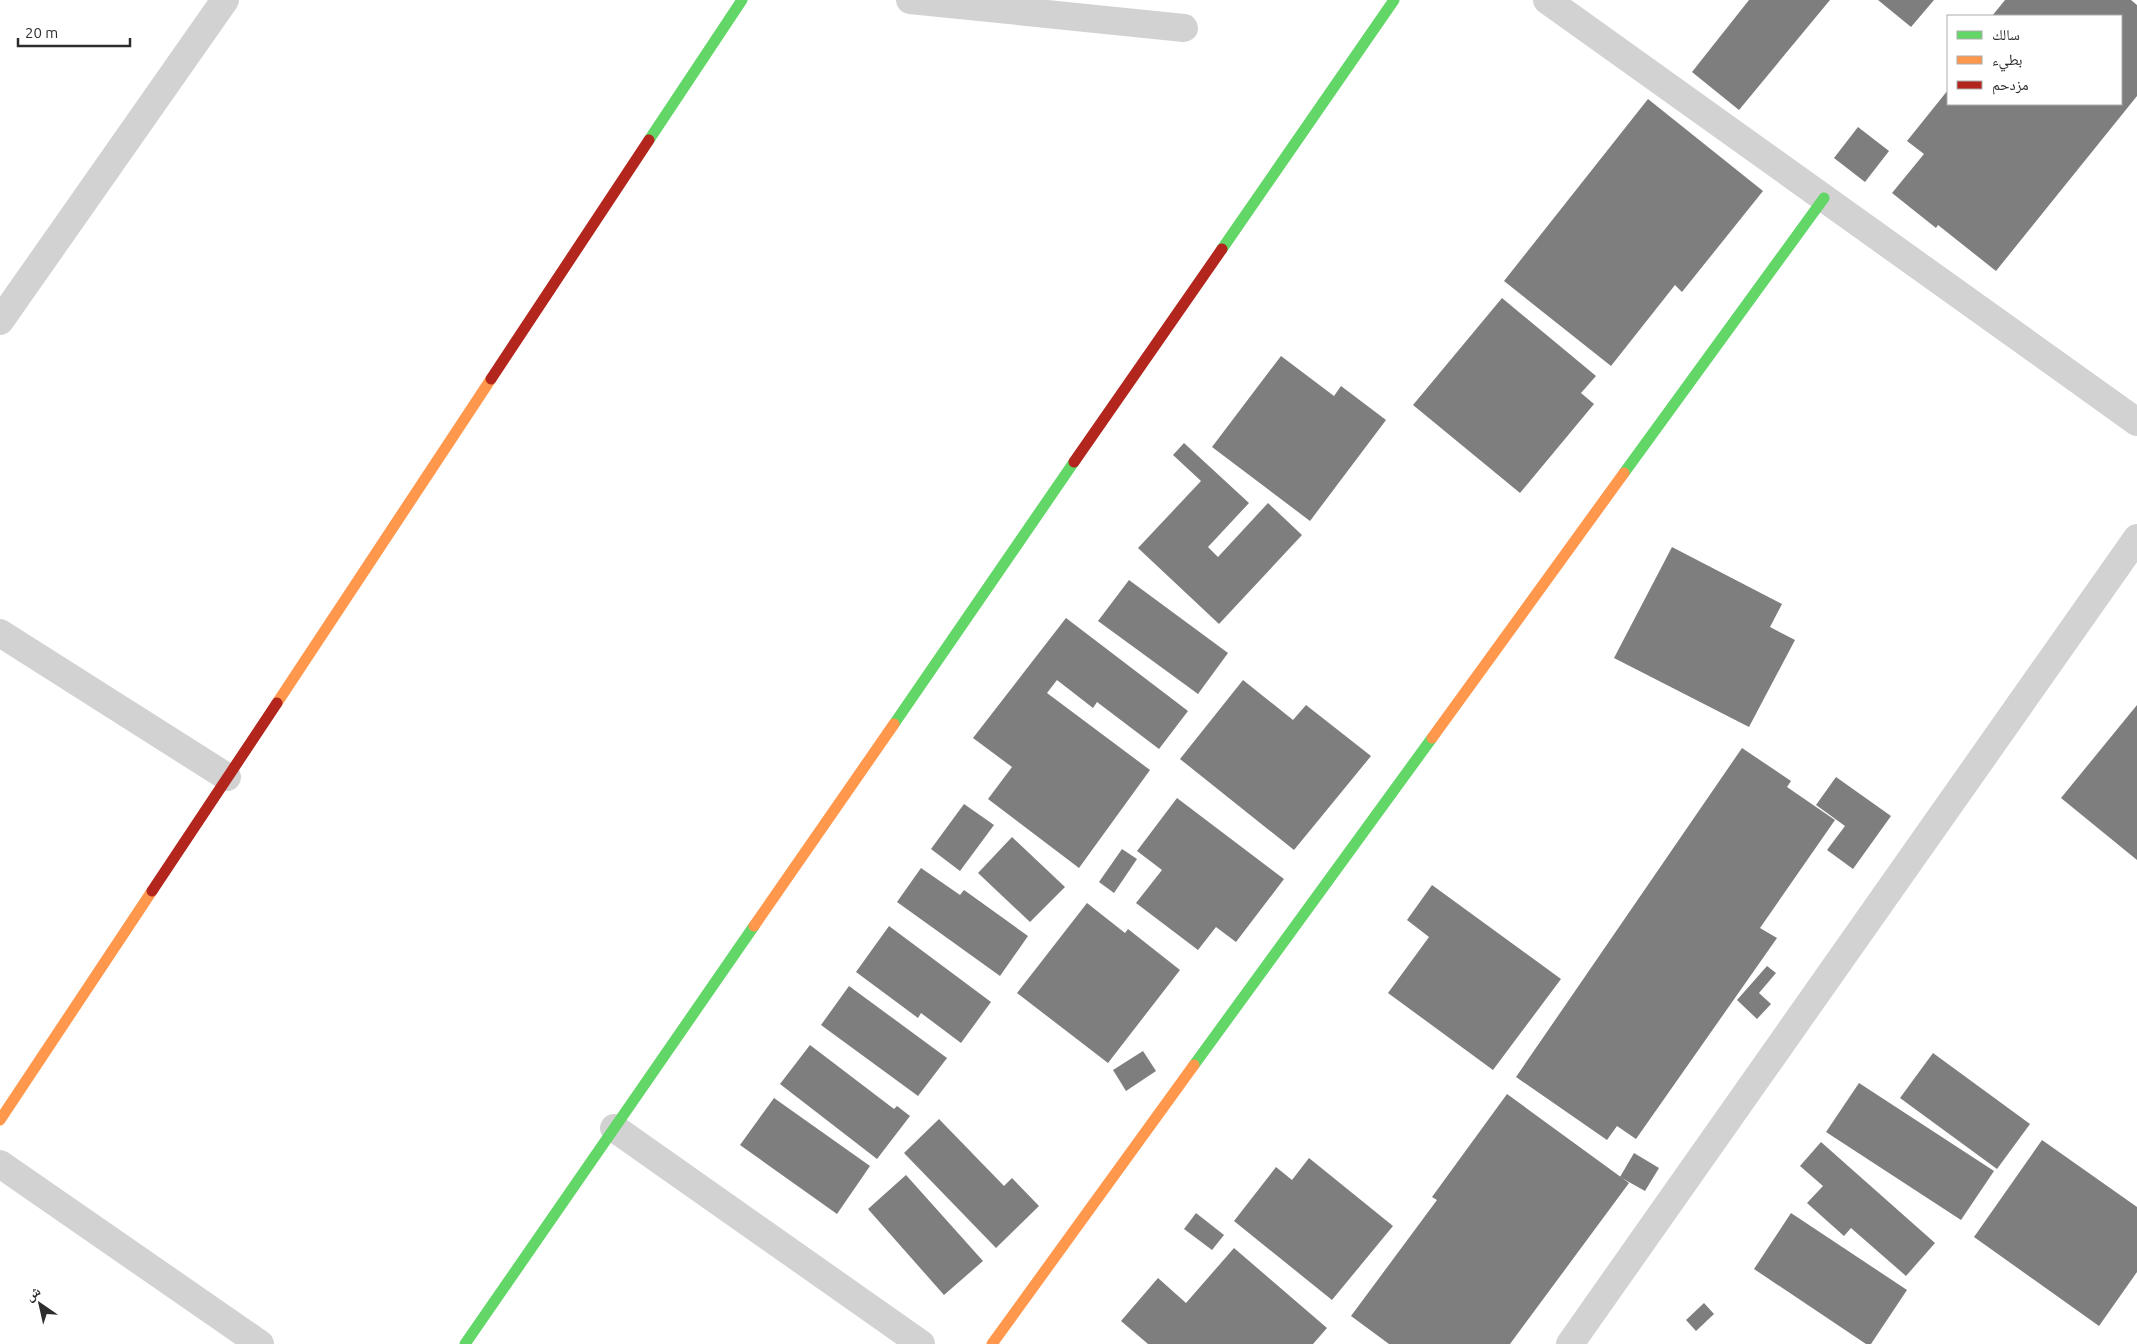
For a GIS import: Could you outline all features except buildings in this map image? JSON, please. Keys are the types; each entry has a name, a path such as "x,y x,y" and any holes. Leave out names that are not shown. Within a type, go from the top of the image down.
{"street":[{"path":"0,321 226,0"},
{"path":"0,1120 742,0"},
{"path":"910,0 1184,28"},
{"path":"465,1344 1394,0"},
{"path":"1547,0 2137,422"},
{"path":"992,1344 1824,198"},
{"path":"1570,1344 2137,538"},
{"path":"0,633 227,777"},
{"path":"614,1128 921,1344"},
{"path":"0,1164 260,1344"}],"traffic: fast":[{"path":"649,140 742,0"},
{"path":"1222,249 1394,0"},
{"path":"1624,473 1824,198"},
{"path":"894,724 1074,462"},
{"path":"1194,1065 1432,738"},
{"path":"465,1344 754,926"}],"traffic: slow":[{"path":"277,703 491,379"},
{"path":"1432,738 1624,473"},
{"path":"754,926 894,724"},
{"path":"0,1120 152,891"},
{"path":"992,1344 1194,1065"}],"traffic: jam":[{"path":"491,379 649,140"},
{"path":"1074,462 1222,249"},
{"path":"152,891 277,703"}]}
